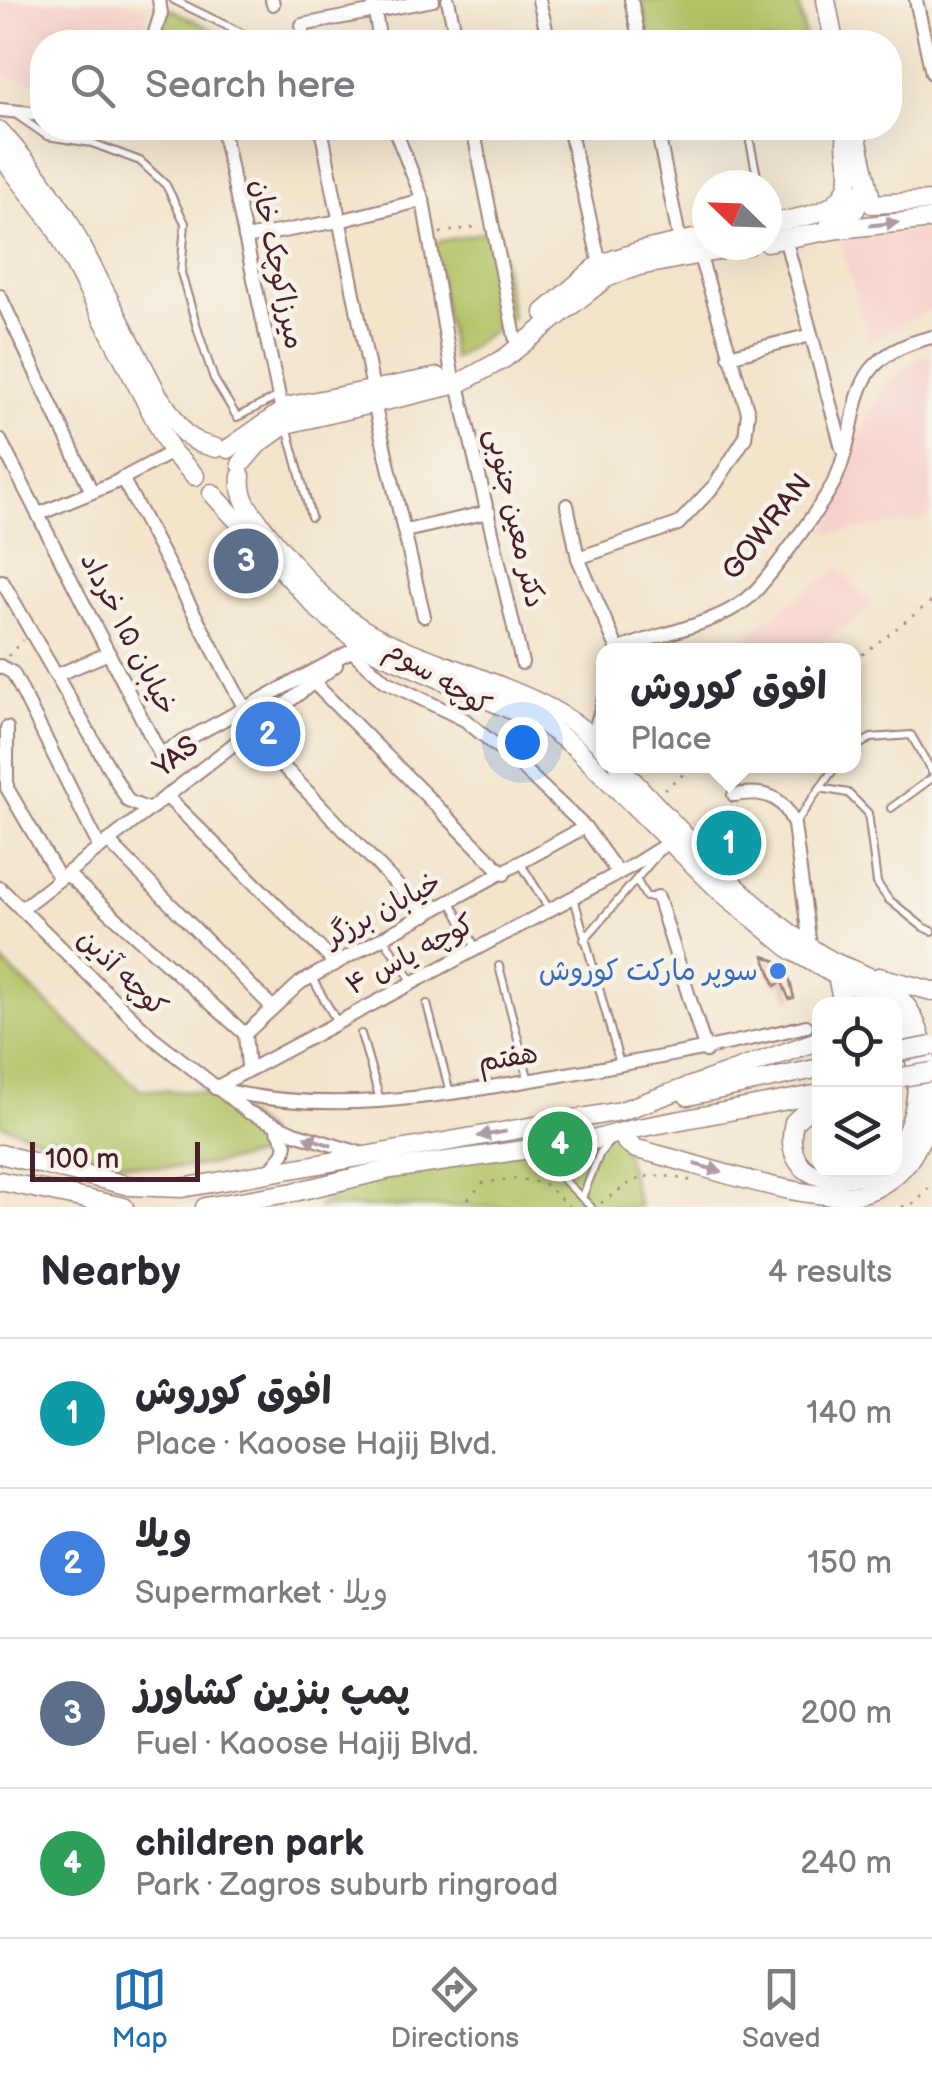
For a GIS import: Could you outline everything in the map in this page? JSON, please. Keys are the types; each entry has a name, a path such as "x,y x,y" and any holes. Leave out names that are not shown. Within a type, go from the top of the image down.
{"street":[{"path":"156,30 161,12 159,0"},
{"path":"303,30 302,25 374,5 433,0"},
{"path":"448,0 454,30"},
{"path":"539,0 546,30"},
{"path":"631,0 637,30"},
{"path":"826,0 832,30"},
{"path":"916,0 932,74"},
{"path":"374,5 378,30"},
{"path":"0,130 66,216 158,395 184,433 199,443 222,448 241,470 244,502 286,556 343,615 362,644 565,716 596,741"},
{"name":"میرزاکوچک خان","path":"225,140 282,411"},
{"path":"323,140 373,396 424,616"},
{"name":"دکتر معین جنوبی","path":"399,140 423,200 455,379 522,662"},
{"path":"476,140 515,337"},
{"path":"572,140 603,271"},
{"path":"659,140 680,242"},
{"path":"782,219 825,211 841,198 849,180 845,140"},
{"path":"857,140 872,204 932,202"},
{"path":"0,154 54,225 172,452 318,609 362,644 544,724 596,770"},
{"path":"820,232 856,210 866,187"},
{"path":"246,238 423,200"},
{"path":"782,239 932,219"},
{"path":"455,379 603,271 680,242 692,244"},
{"path":"196,476 199,458 282,411 300,404 373,396 455,379 505,358 603,271 639,266 692,249"},
{"path":"782,256 811,335 843,452"},
{"path":"578,558 678,524 715,485 745,438 748,412 729,356 707,260"},
{"path":"2,304 92,492"},
{"path":"729,356 811,335"},
{"name":"GOWRAN","path":"638,643 700,622 746,600 794,541 836,477 856,399 872,368 900,344 932,336"},
{"path":"212,494 230,491 282,411"},
{"name":"خیابان ۱۵ خرداد","path":"0,440 160,754 362,644"},
{"path":"40,514 172,452"},
{"path":"122,478 244,707"},
{"path":"567,504 578,558 615,643"},
{"path":"405,531 489,512"},
{"path":"2,581 128,801 149,810"},
{"name":"YAS","path":"21,909 362,644"},
{"name":"کوچه سوم","path":"362,644 385,682 465,720 585,827 624,870"},
{"path":"57,676 109,652"},
{"path":"0,665 12,673 104,845 272,1006"},
{"path":"314,683 504,874"},
{"path":"7,728 7,788 63,876 244,1034 248,1068"},
{"path":"250,732 426,916"},
{"path":"580,752 596,744"},
{"path":"599,773 665,846 793,951 932,991"},
{"path":"626,773 727,877 783,928 824,962 877,997"},
{"path":"734,795 769,794 788,810 824,962 840,997"},
{"path":"166,796 336,964"},
{"name":"خیابان برزگر","path":"244,1034 272,1006 312,976 585,827"},
{"name":"کوچه یاس ۴","path":"215,1088 665,846"},
{"name":"کوچه آذین","path":"0,888 151,1036 215,1088 271,1124 365,1155"},
{"path":"658,897 706,1051"},
{"path":"619,1133 636,1148 810,1192 860,1194 889,1181 909,1161 924,1135 929,1092 919,1032 912,1015 893,992 863,972"},
{"path":"902,1024 918,1094 914,1118 902,1138"},
{"path":"622,1112 812,1033"},
{"name":"هفتم","path":"215,1088 252,1098 301,1104 380,1103 812,1033"},
{"path":"902,1052 931,1046"},
{"path":"0,1154 130,1186 182,1188 622,1112 812,1070"},
{"path":"902,1077 932,1072"},
{"path":"205,1207 294,1192 391,1169 524,1151 812,1097"},
{"path":"812,1103 794,1122 792,1148 797,1164 812,1174"},
{"path":"267,1174 284,1154 286,1144 286,1138 271,1124"},
{"path":"825,1177 851,1177"},
{"path":"0,1181 124,1207"}],"lane":[{"path":"174,0 235,30"},
{"path":"6,111 30,126"},
{"path":"73,140 140,161 166,185 185,223 181,273 214,378 237,417 282,411 310,517"},
{"path":"750,140 757,170"},
{"path":"861,744 871,738 911,735 932,775 891,808"},
{"path":"794,824 831,773"},
{"path":"820,788 848,793 868,814 876,883 888,898 932,931"},
{"path":"584,940 665,846"},
{"path":"521,864 550,910"},
{"path":"637,881 646,897 658,897"},
{"path":"573,896 620,1065"},
{"path":"450,902 476,949"},
{"path":"384,938 413,982"},
{"path":"499,966 529,1081"},
{"path":"312,976 337,1022"},
{"path":"427,1004 450,1092"},
{"path":"361,1034 380,1103"},
{"path":"582,1198 600,1154 619,1133"},
{"path":"524,1151 544,1160 593,1207"}],"path":[{"path":"429,234 492,224"},
{"path":"861,655 932,601"},
{"path":"0,665 32,632"},
{"path":"651,800 685,773"},
{"path":"593,1207 638,1176 664,1175 697,1181"},
{"path":"461,1207 484,1183 516,1178 544,1184 570,1207"},
{"path":"902,1207 917,1202 932,1184"}],"shaded area":[{"path":"0,0 116,0 149,8 142,30 30,30 30,82 0,74"},
{"path":"932,231 932,309 869,341 840,240"},
{"path":"924,356 932,356 932,512 925,520 827,534 860,434 888,381"},
{"path":"839,568 873,606 823,643 752,643 746,635"}],"green space":[{"path":"642,0 798,0 804,30 648,30"},
{"path":"171,9 213,30 162,30"},
{"path":"497,229 512,318 453,359 433,243"},
{"path":"0,960 139,1089 213,1093 264,1130 268,1144 262,1155 194,1166 137,1165 90,1155 0,1124"},
{"path":"617,1121 639,1207 318,1207 376,1167"}],"building":[{"name":"سوپر مارکت کوروش","path":"764,956 786,965 794,998 789,999 782,982 775,986"}],"place":[{"name":"پمپ بنزین کشاورز","path":"246,561"},
{"name":"ویلا","path":"268,734"},
{"name":"افوق کوروش","path":"729,843"},
{"name":"سوپر مارکت کوروش","path":"778,971"},
{"name":"children park","path":"560,1144"}]}
